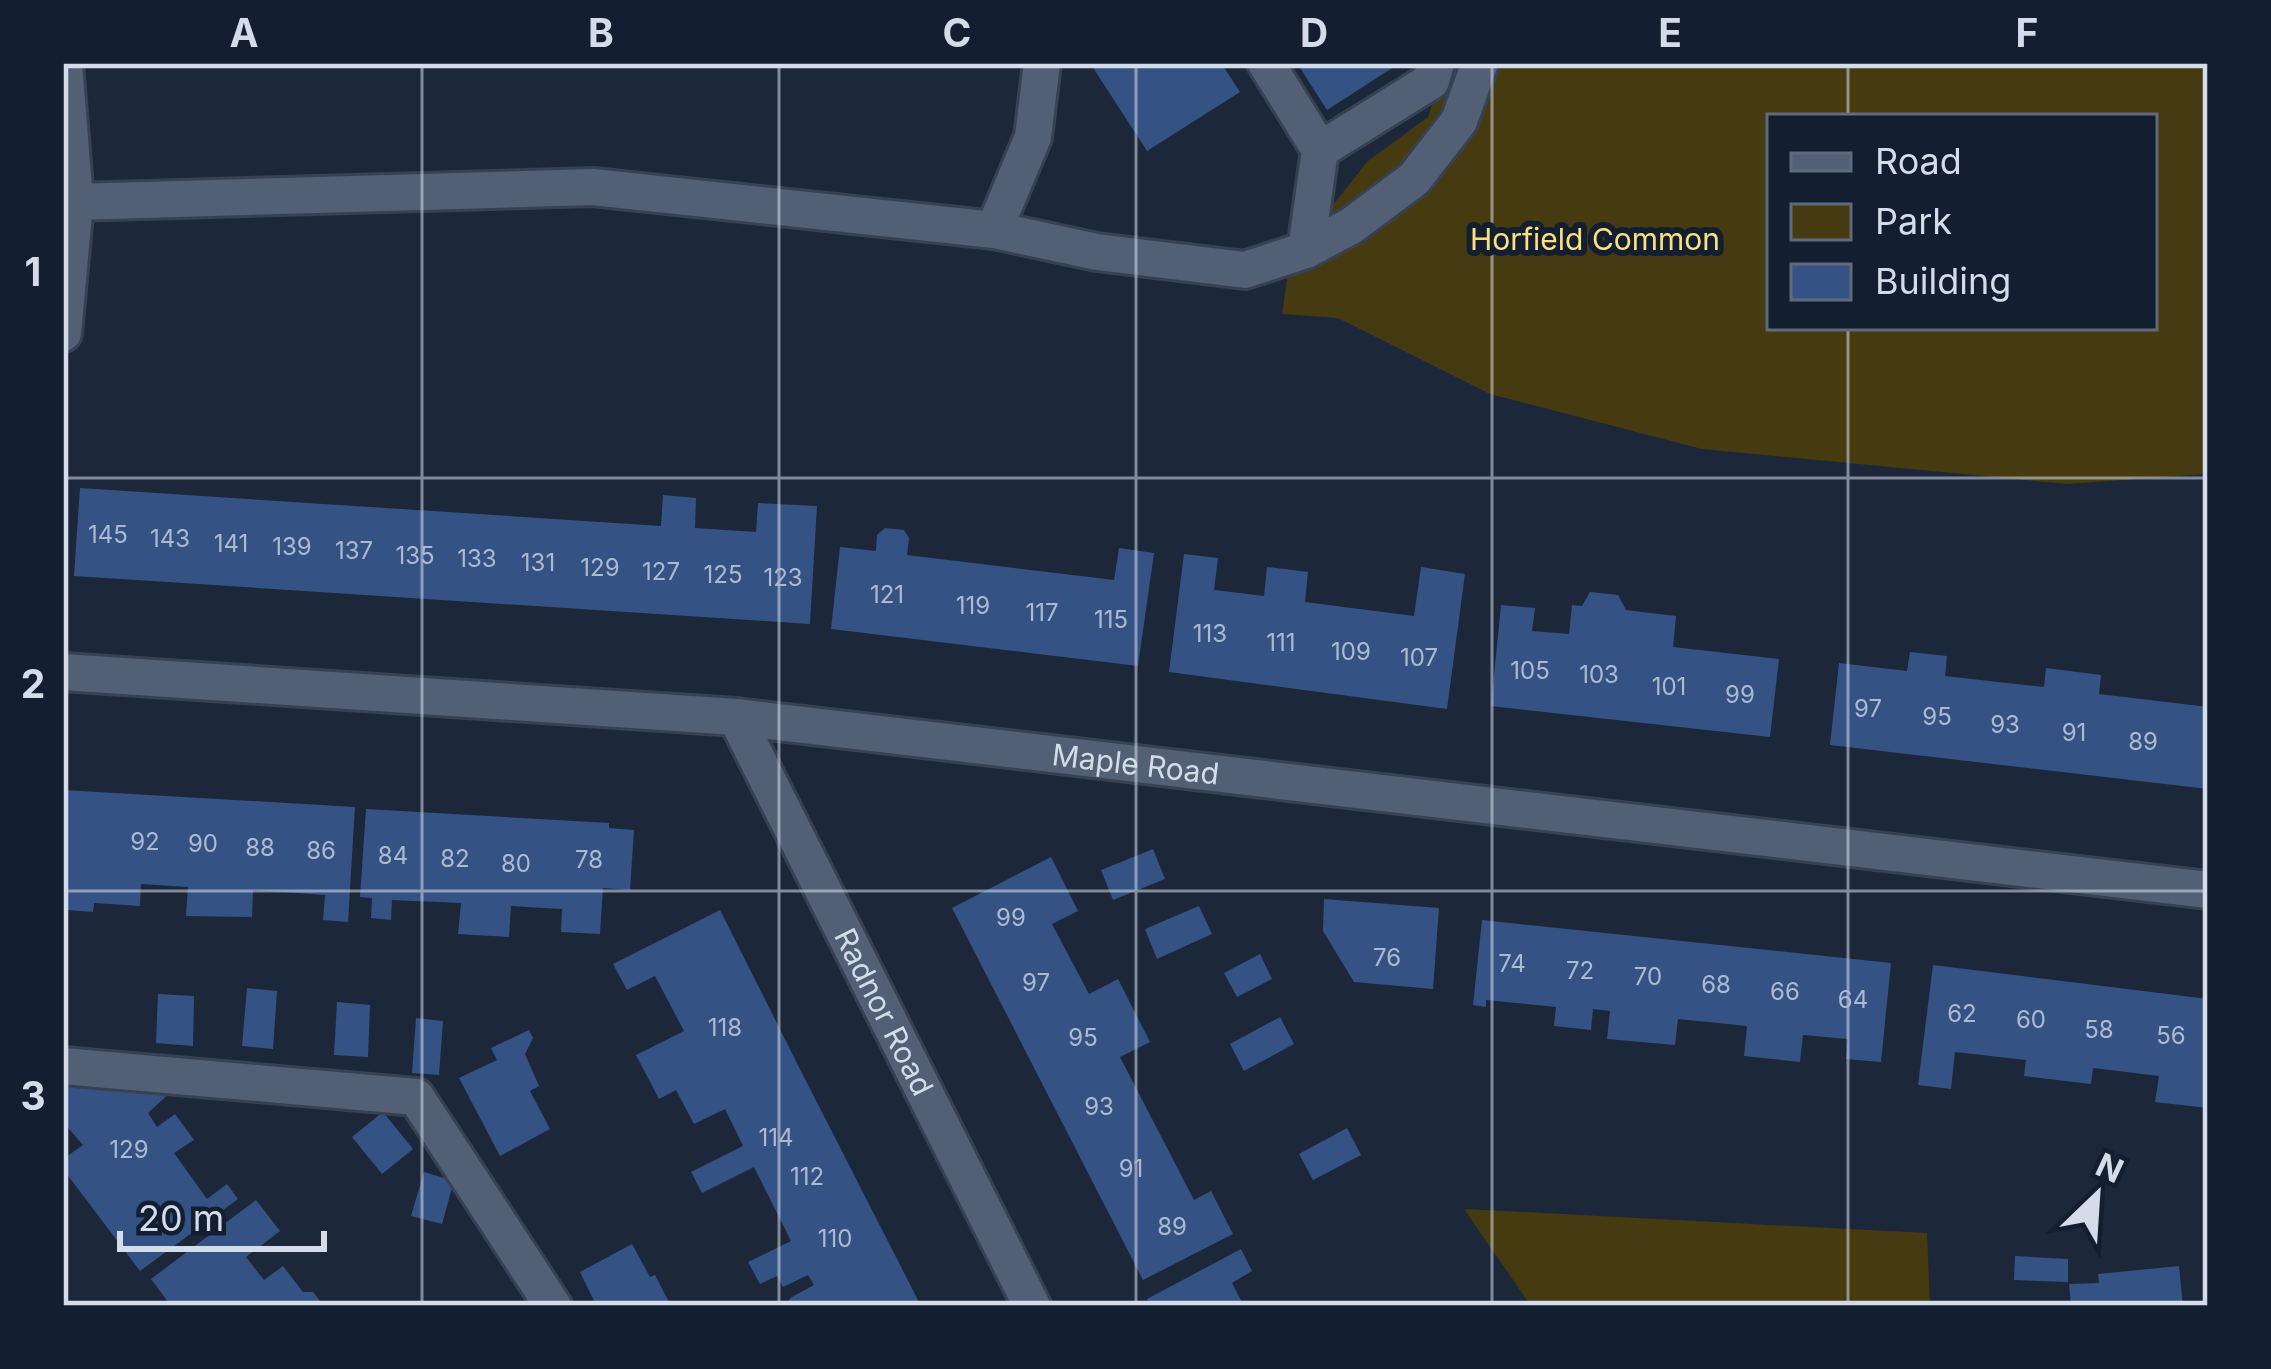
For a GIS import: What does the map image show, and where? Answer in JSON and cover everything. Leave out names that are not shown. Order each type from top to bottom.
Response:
[{"type":"street","points":[[63,333],[75,202],[64,63]]},
{"type":"street","points":[[994,230],[1033,137],[1042,63]]},
{"type":"street","points":[[1266,63],[1320,149],[1306,250]]},
{"type":"street","points":[[1320,149],[1431,81],[1436,63]]},
{"type":"street","points":[[75,202],[593,187],[994,230],[1097,252],[1245,270],[1306,250],[1351,226],[1414,179],[1459,121],[1480,63]]},
{"type":"street","name":"Maple Road","points":[[63,672],[736,717],[2208,890]]},
{"type":"street","name":"Radnor Road","points":[[736,717],[1032,1306]]},
{"type":"street","points":[[63,1066],[416,1097],[553,1306]]},
{"type":"green space","name":"Horfield Common","points":[[1447,63],[2208,63],[2208,474],[2067,484],[1702,449],[1490,394],[1338,318],[1282,314],[1290,259],[1368,161],[1428,117]]},
{"type":"green space","points":[[1464,1209],[1927,1233],[1930,1306],[1531,1306]]},
{"type":"building","points":[[1090,63],[1221,63],[1240,92],[1147,151]]},
{"type":"building","points":[[1297,63],[1400,63],[1327,110]]},
{"type":"building","points":[[80,488],[661,526],[663,495],[696,498],[695,528],[756,532],[758,503],[817,506],[810,624],[74,576]]},
{"type":"building","points":[[885,528],[904,530],[909,538],[907,555],[1114,580],[1119,548],[1154,553],[1138,666],[831,629],[840,547],[876,551],[877,535]]},
{"type":"building","points":[[1184,554],[1218,558],[1214,590],[1264,596],[1267,567],[1308,572],[1305,602],[1414,616],[1421,567],[1465,574],[1447,709],[1169,672]]},
{"type":"building","points":[[1590,592],[1618,595],[1626,610],[1676,616],[1673,647],[1779,659],[1770,737],[1491,706],[1501,605],[1535,608],[1532,631],[1569,634],[1572,605],[1582,606]]},
{"type":"building","points":[[1910,652],[1947,656],[1945,676],[2044,687],[2046,668],[2101,675],[2099,694],[2208,707],[2208,789],[1830,745],[1839,663],[1907,671]]},
{"type":"building","points":[[63,790],[355,807],[348,922],[323,920],[325,895],[253,890],[252,917],[186,916],[188,887],[141,884],[140,906],[94,903],[93,912],[68,910]]},
{"type":"building","points":[[366,809],[609,823],[609,828],[634,830],[630,890],[603,888],[600,934],[561,932],[562,909],[511,906],[509,937],[458,934],[461,903],[392,900],[391,920],[371,918],[372,898],[360,897]]},
{"type":"building","points":[[1153,849],[1165,879],[1113,900],[1101,870]]},
{"type":"building","points":[[1051,857],[1078,911],[1052,924],[1089,994],[1118,979],[1150,1042],[1120,1057],[1194,1200],[1211,1191],[1233,1234],[1143,1280],[952,908]]},
{"type":"building","points":[[1324,899],[1439,908],[1433,989],[1354,982],[1323,931]]},
{"type":"building","points":[[1199,906],[1212,934],[1157,959],[1145,929]]},
{"type":"building","points":[[720,910],[921,1306],[786,1306],[790,1298],[814,1285],[808,1275],[783,1287],[777,1276],[760,1284],[748,1262],[791,1241],[754,1167],[702,1193],[691,1172],[743,1146],[725,1109],[694,1124],[676,1090],[659,1099],[636,1055],[684,1031],[655,976],[627,990],[613,964]]},
{"type":"building","points":[[1482,920],[1891,963],[1881,1062],[1846,1059],[1848,1039],[1803,1035],[1800,1062],[1744,1056],[1747,1026],[1678,1019],[1675,1045],[1607,1039],[1610,1011],[1593,1009],[1591,1030],[1554,1026],[1556,1007],[1486,1000],[1486,1007],[1473,1005]]},
{"type":"building","points":[[1260,954],[1272,979],[1237,997],[1224,973]]},
{"type":"building","points":[[1933,965],[2208,999],[2208,1108],[2155,1102],[2159,1076],[2093,1068],[2091,1084],[2024,1076],[2026,1060],[1955,1052],[1951,1089],[1918,1085]]},
{"type":"building","points":[[247,988],[277,991],[273,1049],[242,1046]]},
{"type":"building","points":[[158,994],[194,996],[193,1046],[156,1043]]},
{"type":"building","points":[[337,1002],[370,1005],[368,1057],[334,1055]]},
{"type":"building","points":[[1280,1017],[1294,1044],[1244,1071],[1230,1044]]},
{"type":"building","points":[[416,1018],[443,1021],[439,1075],[412,1073]]},
{"type":"building","points":[[529,1030],[533,1038],[525,1054],[539,1086],[530,1091],[550,1129],[500,1156],[459,1078],[497,1060],[491,1048]]},
{"type":"building","points":[[63,1080],[173,1090],[148,1113],[157,1127],[175,1114],[194,1140],[174,1153],[207,1199],[227,1184],[238,1199],[140,1271],[63,1169],[63,1159],[83,1145],[63,1122]]},
{"type":"building","points":[[383,1112],[413,1149],[382,1174],[352,1137]]},
{"type":"building","points":[[1347,1128],[1361,1155],[1313,1180],[1299,1154]]},
{"type":"building","points":[[424,1172],[454,1181],[442,1224],[411,1216]]},
{"type":"building","points":[[256,1200],[280,1231],[246,1257],[264,1280],[283,1266],[303,1292],[313,1292],[324,1306],[171,1306],[151,1279]]},
{"type":"building","points":[[632,1244],[671,1306],[596,1305],[580,1272]]},
{"type":"building","points":[[1241,1249],[1252,1271],[1232,1283],[1244,1306],[1150,1306],[1147,1299]]},
{"type":"building","points":[[2015,1256],[2068,1259],[2068,1282],[2014,1280]]},
{"type":"building","points":[[2179,1266],[2183,1306],[2071,1306],[2069,1284],[2099,1283],[2098,1274]]}]
